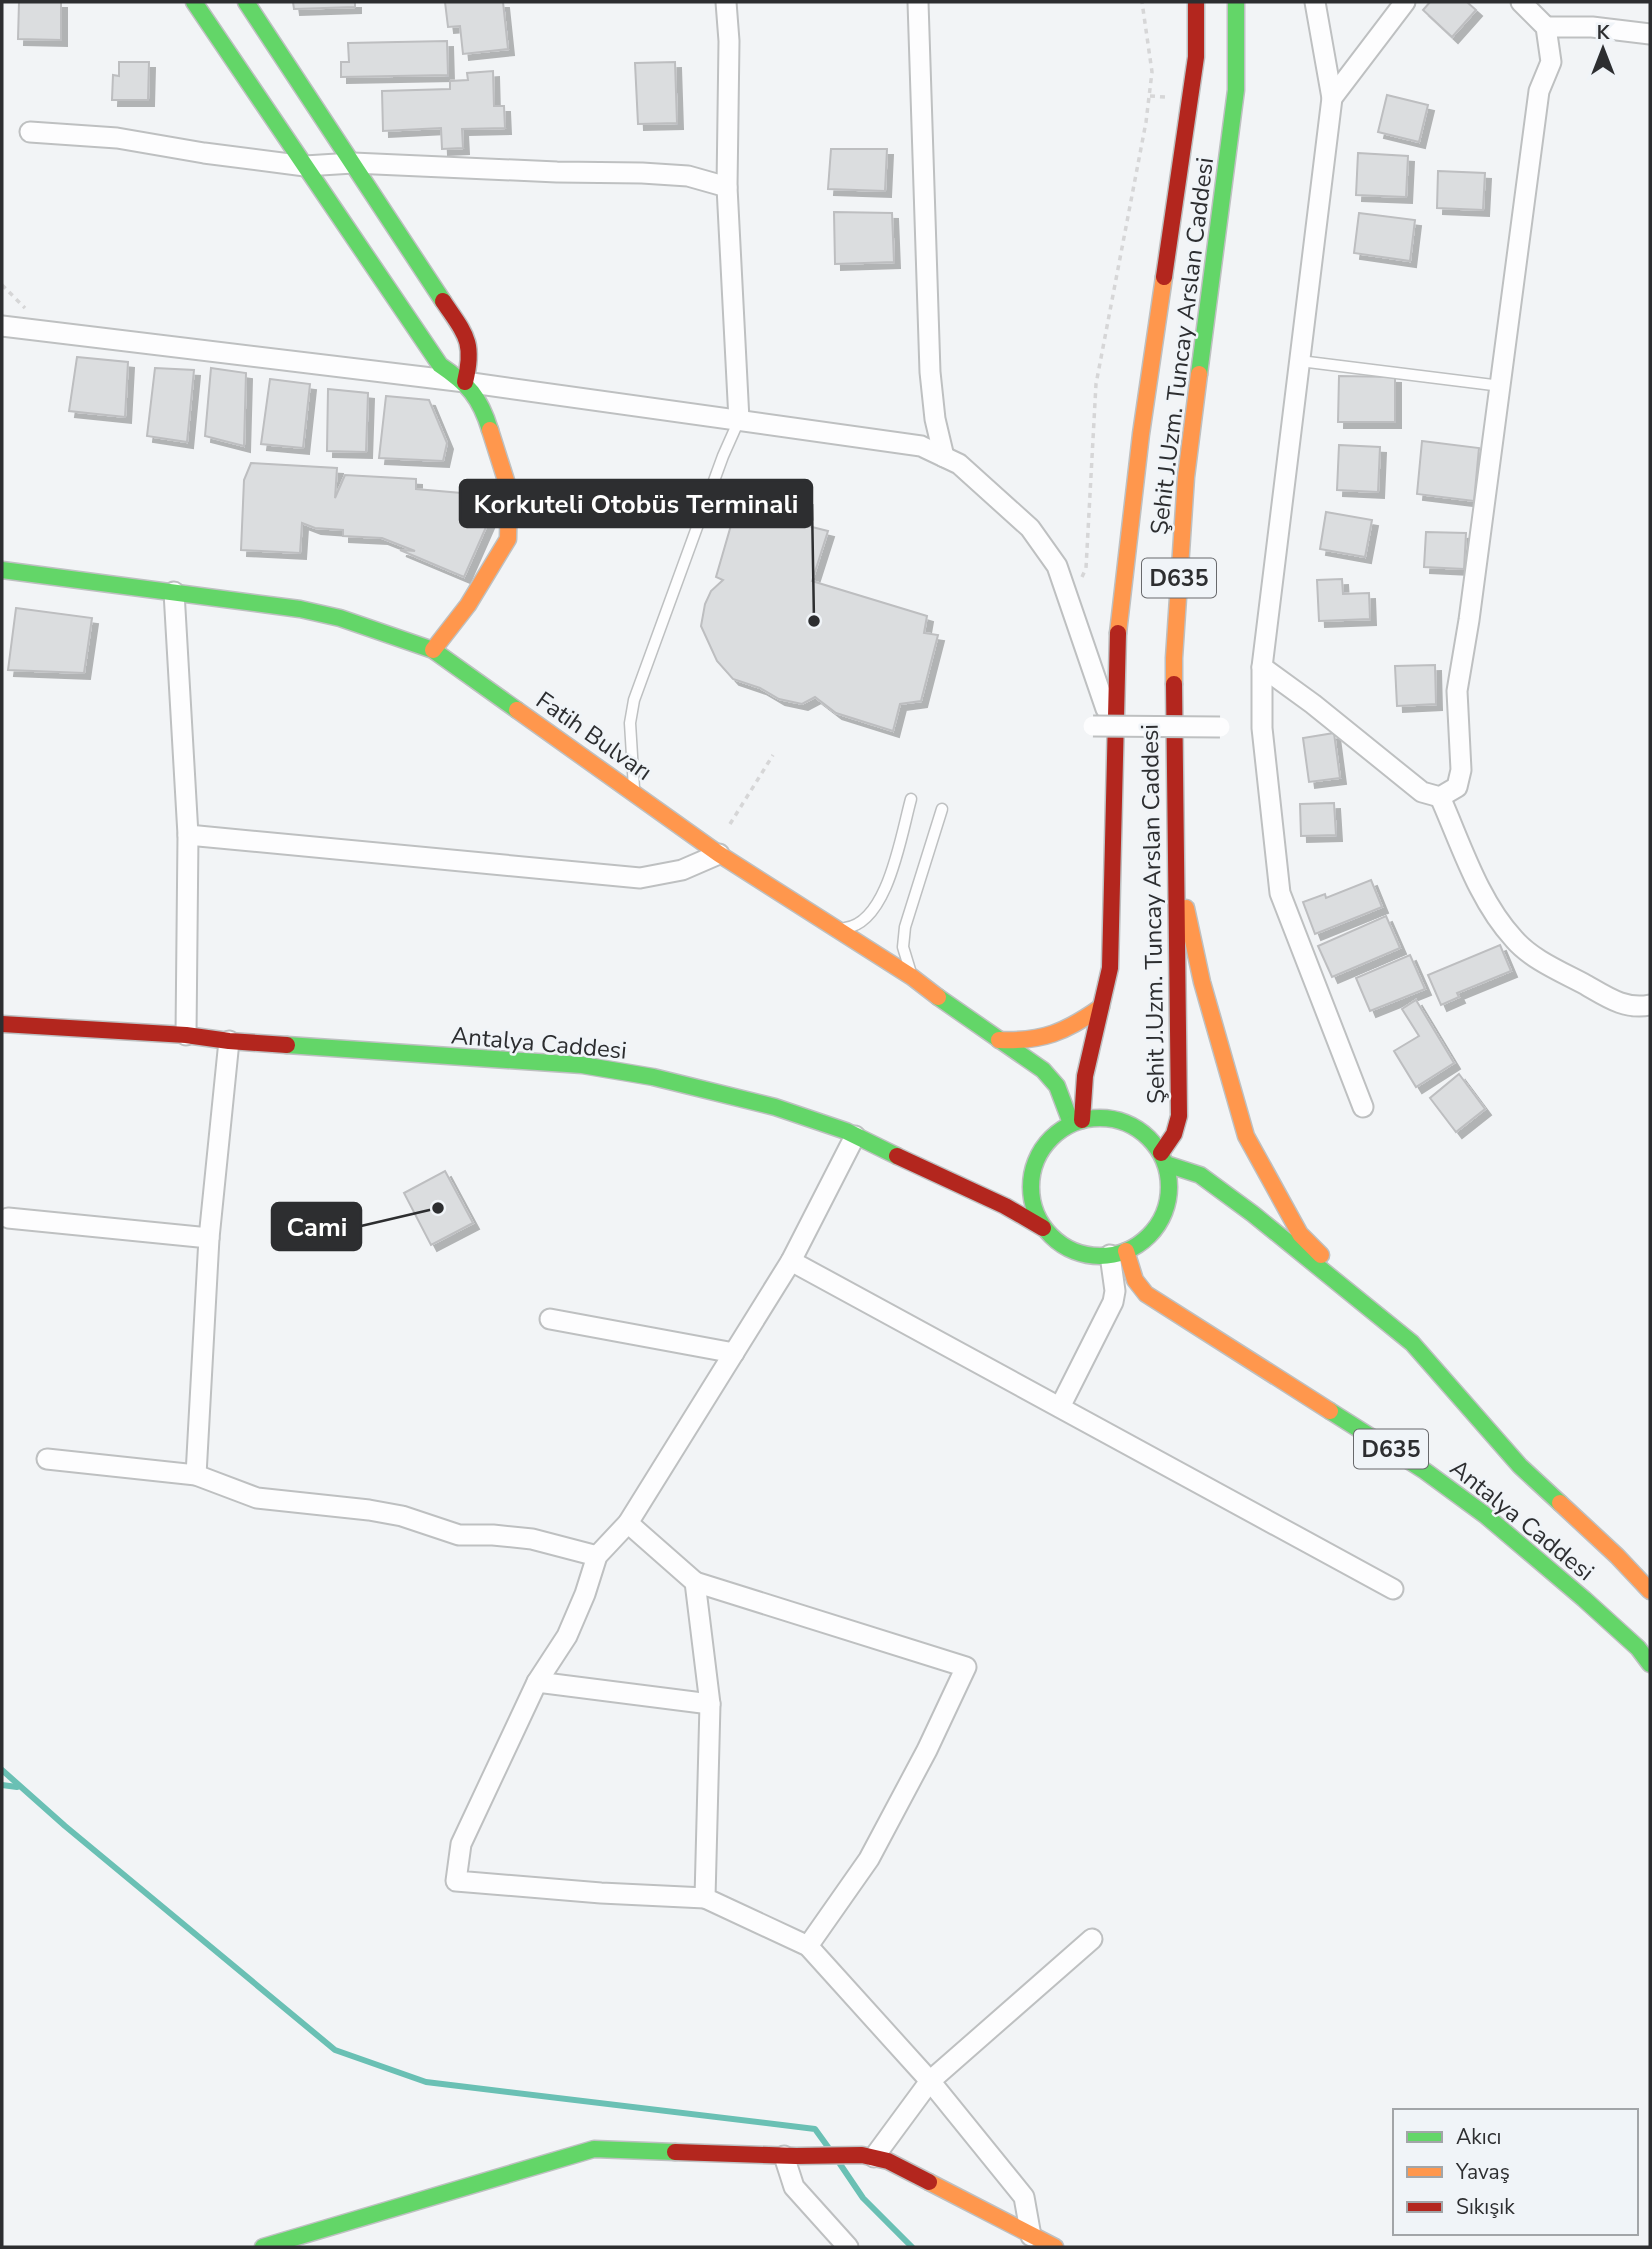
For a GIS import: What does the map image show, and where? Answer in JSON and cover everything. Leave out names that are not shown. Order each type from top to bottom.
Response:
[{"type":"main road","points":[[194,2],[440,365],[465,382],[485,414],[509,490],[508,539],[468,605],[433,650]]},
{"type":"main road","points":[[246,2],[464,334],[471,357],[465,382]]},
{"type":"main road","name":"Şehit J.Uzm. Tuncay Arslan Caddesi","points":[[1077,1121],[1110,968],[1116,648],[1141,434],[1192,99],[1196,57],[1196,2]]},
{"type":"main road","name":"Şehit J.Uzm. Tuncay Arslan Caddesi","points":[[1163,1159],[1179,1116],[1174,658],[1186,477],[1236,90],[1236,2]]},
{"type":"main road","name":"Fatih Bulvarı","points":[[2,570],[300,608],[340,618],[433,650],[719,854],[912,977],[1043,1070],[1057,1086],[1077,1121]]},
{"type":"main road","points":[[1176,858],[1202,982],[1247,1136],[1300,1234],[1409,1341]]},
{"type":"main road","points":[[999,1040],[1025,1041],[1054,1036],[1080,1023],[1101,1007]]},
{"type":"main road","name":"Antalya Caddesi","points":[[2,1024],[582,1065],[653,1077],[775,1107],[855,1136],[1005,1206],[1043,1228]]},
{"type":"main road","points":[[1105,1118],[1127,1123],[1147,1135],[1163,1159],[1170,1187],[1166,1210],[1161,1221],[1146,1239],[1118,1253],[1091,1256],[1060,1244],[1043,1228],[1031,1197],[1031,1175],[1038,1153],[1045,1144],[1052,1136],[1077,1121],[1105,1118]]},
{"type":"main road","name":"Antalya Caddesi","points":[[1163,1159],[1200,1175],[1253,1214],[1409,1341],[1520,1466],[1617,1556],[1650,1591]]},
{"type":"main road","name":"Antalya Caddesi","points":[[1118,1253],[1146,1294],[1425,1471],[1475,1507],[1584,1599],[1638,1648],[1650,1664]]},
{"type":"main road","points":[[263,2247],[594,2149],[868,2156],[888,2161],[1055,2247]]},
{"type":"street","points":[[726,2],[729,41],[727,187],[739,421]]},
{"type":"street","points":[[918,2],[930,372],[935,419],[944,457]]},
{"type":"street","points":[[1315,2],[1332,98],[1262,667],[1262,728],[1280,893],[1363,1107]]},
{"type":"street","points":[[1332,98],[1405,2]]},
{"type":"street","points":[[1262,667],[1313,704],[1422,792],[1440,797],[1457,787],[1461,769],[1457,691],[1469,621],[1539,91],[1550,62],[1546,27],[1521,2]]},
{"type":"street","points":[[1546,27],[1592,27],[1650,34]]},
{"type":"street","points":[[30,132],[117,138],[305,166],[353,163],[654,174],[688,176],[727,187]]},
{"type":"street","points":[[2,326],[465,382],[921,446],[960,464],[1030,528],[1057,566],[1115,739]]},
{"type":"street","points":[[174,592],[188,835],[186,1035]]},
{"type":"street","points":[[1093,726],[1220,727]]},
{"type":"street","points":[[1440,797],[1485,897],[1514,940],[1546,963],[1617,1003],[1639,1007],[1650,1005]]},
{"type":"street","points":[[188,835],[639,878],[682,870],[719,854]]},
{"type":"street","points":[[196,1475],[209,1238],[229,1041]]},
{"type":"street","points":[[855,1136],[791,1261],[628,1523],[597,1556],[585,1594],[567,1636],[537,1682],[461,1844],[456,1881],[705,1898],[808,1946],[930,2081],[1024,2197],[1031,2236]]},
{"type":"street","points":[[8,1217],[209,1238]]},
{"type":"street","points":[[1060,1407],[1112,1302],[1118,1253]]},
{"type":"street","points":[[791,1261],[1393,1589]]},
{"type":"street","points":[[550,1319],[734,1353]]},
{"type":"street","points":[[47,1459],[196,1475],[257,1498],[369,1510],[402,1516],[459,1535],[533,1539],[597,1556]]},
{"type":"street","points":[[628,1523],[695,1582],[966,1667],[927,1750],[869,1859],[808,1946]]},
{"type":"street","points":[[695,1582],[710,1704],[705,1898]]},
{"type":"street","points":[[537,1682],[710,1704]]},
{"type":"street","points":[[868,2156],[930,2081],[1092,1940]]},
{"type":"street","points":[[790,2156],[794,2187],[848,2247]]},
{"type":"lane","points":[[1300,361],[1501,386]]},
{"type":"lane","points":[[634,792],[630,723],[634,700],[723,456],[739,421]]},
{"type":"lane","points":[[835,929],[855,927],[870,916],[881,901],[911,799]]},
{"type":"lane","points":[[912,977],[903,947],[905,927],[942,809]]},
{"type":"path","points":[[1069,599],[1086,568],[1096,384],[1146,122],[1152,72],[1142,2]]},
{"type":"path","points":[[730,824],[773,755]]},
{"type":"building","points":[[19,2],[61,2],[61,40],[18,39]]},
{"type":"building","points":[[293,2],[355,2],[355,7],[294,9]]},
{"type":"building","points":[[445,2],[503,2],[508,49],[463,54],[460,26],[448,27]]},
{"type":"building","points":[[1430,2],[1467,2],[1476,10],[1452,37],[1423,10]]},
{"type":"building","points":[[447,41],[448,75],[341,77],[341,62],[349,62],[348,43]]},
{"type":"building","points":[[119,62],[149,62],[148,100],[112,100],[113,75],[119,76]]},
{"type":"building","points":[[675,62],[677,123],[638,124],[635,63]]},
{"type":"building","points":[[493,71],[494,106],[504,106],[505,128],[462,129],[463,148],[442,149],[441,128],[383,131],[382,91],[450,89],[450,81],[468,80],[467,73]]},
{"type":"building","points":[[1387,95],[1428,105],[1419,142],[1378,132]]},
{"type":"building","points":[[831,149],[887,149],[885,191],[828,189]]},
{"type":"building","points":[[1358,153],[1408,156],[1406,197],[1356,195]]},
{"type":"building","points":[[1438,171],[1485,173],[1483,210],[1437,208]]},
{"type":"building","points":[[834,212],[892,213],[894,262],[835,264]]},
{"type":"building","points":[[1359,213],[1415,220],[1410,261],[1354,253]]},
{"type":"building","points":[[77,357],[128,362],[125,417],[69,411]]},
{"type":"building","points":[[155,368],[194,370],[187,442],[147,436]]},
{"type":"building","points":[[211,368],[246,373],[244,446],[205,436]]},
{"type":"building","points":[[1339,376],[1395,377],[1395,422],[1338,422]]},
{"type":"building","points":[[270,379],[310,384],[303,448],[261,444]]},
{"type":"building","points":[[328,389],[368,393],[366,452],[327,451]]},
{"type":"building","points":[[386,396],[429,400],[447,443],[443,461],[379,458]]},
{"type":"building","points":[[1422,441],[1479,448],[1474,501],[1417,494]]},
{"type":"building","points":[[1339,445],[1380,447],[1378,492],[1337,490]]},
{"type":"building","points":[[251,463],[337,468],[335,498],[345,475],[416,479],[416,489],[485,495],[491,498],[490,518],[464,577],[400,550],[415,551],[382,538],[343,536],[343,530],[315,528],[302,523],[300,553],[241,550],[244,480]]},
{"type":"building","points":[[736,508],[828,531],[812,581],[927,616],[924,633],[938,635],[921,701],[900,704],[893,731],[836,713],[815,697],[802,704],[779,699],[760,688],[733,679],[717,661],[701,626],[705,604],[711,591],[723,580],[716,577]]},
{"type":"building","points":[[1326,512],[1372,520],[1365,557],[1320,549]]},
{"type":"building","points":[[1426,532],[1466,533],[1464,569],[1424,567]]},
{"type":"building","points":[[1342,579],[1343,594],[1369,593],[1370,619],[1319,621],[1317,580]]},
{"type":"building","points":[[16,608],[92,618],[84,673],[8,670]]},
{"type":"building","points":[[1435,665],[1436,704],[1397,706],[1395,666]]},
{"type":"building","points":[[1334,733],[1340,778],[1309,782],[1303,738]]},
{"type":"building","points":[[1334,803],[1336,835],[1301,836],[1300,804]]},
{"type":"building","points":[[1371,880],[1382,907],[1315,934],[1303,902],[1325,894],[1326,898]]},
{"type":"building","points":[[1386,916],[1400,948],[1332,977],[1318,946]]},
{"type":"building","points":[[1500,945],[1511,971],[1457,993],[1459,997],[1441,1005],[1428,975]]},
{"type":"building","points":[[1410,955],[1425,989],[1370,1011],[1356,978]]},
{"type":"building","points":[[1416,1000],[1454,1063],[1416,1087],[1394,1051],[1419,1036],[1402,1009]]},
{"type":"building","points":[[1459,1074],[1485,1109],[1456,1132],[1430,1098]]},
{"type":"building","points":[[445,1171],[473,1223],[431,1245],[404,1193]]},
{"type":"waterway","points":[[2,1770],[65,1826],[335,2050],[426,2082],[815,2129],[828,2147]]},
{"type":"waterway","points":[[2,1785],[17,1787]]},
{"type":"waterway","points":[[840,2164],[863,2198],[912,2247]]},
{"type":"traffic: fast","points":[[194,2],[440,365],[472,392],[490,430]]},
{"type":"traffic: fast","points":[[246,2],[443,301]]},
{"type":"traffic: fast","points":[[1199,374],[1236,90],[1236,2]]},
{"type":"traffic: fast","points":[[2,570],[300,609],[340,618],[433,650],[517,710]]},
{"type":"traffic: fast","points":[[938,997],[1043,1070],[1057,1086],[1071,1123]]},
{"type":"traffic: fast","points":[[287,1045],[582,1065],[653,1077],[775,1107],[846,1131],[897,1156]]},
{"type":"traffic: fast","points":[[1100,1118],[1127,1123],[1149,1138],[1164,1160],[1169,1187],[1164,1214],[1149,1236],[1127,1251],[1100,1256],[1073,1251],[1051,1236],[1036,1214],[1031,1187],[1036,1160],[1051,1138],[1073,1123],[1100,1118]]},
{"type":"traffic: fast","points":[[1166,1164],[1200,1175],[1253,1214],[1412,1343],[1520,1466],[1560,1503]]},
{"type":"traffic: fast","points":[[1330,1411],[1425,1471],[1485,1515],[1584,1599],[1638,1648],[1650,1664]]},
{"type":"traffic: fast","points":[[263,2247],[594,2149],[675,2152]]},
{"type":"traffic: slow","points":[[1118,633],[1141,434],[1164,277]]},
{"type":"traffic: slow","points":[[1174,684],[1186,477],[1199,374]]},
{"type":"traffic: slow","points":[[433,650],[468,605],[508,539],[509,490],[490,430]]},
{"type":"traffic: slow","points":[[517,710],[719,854],[912,977],[938,997]]},
{"type":"traffic: slow","points":[[1186,908],[1202,982],[1246,1136],[1300,1234],[1321,1255]]},
{"type":"traffic: slow","points":[[999,1040],[1028,1039],[1053,1034],[1101,1007]]},
{"type":"traffic: slow","points":[[1126,1251],[1135,1280],[1146,1294],[1330,1411]]},
{"type":"traffic: slow","points":[[1560,1503],[1650,1591]]},
{"type":"traffic: slow","points":[[929,2182],[1055,2247]]},
{"type":"traffic: jam","points":[[1164,277],[1196,57],[1196,2]]},
{"type":"traffic: jam","points":[[443,301],[466,338],[469,357],[465,382]]},
{"type":"traffic: jam","points":[[1082,1120],[1085,1076],[1110,968],[1118,633]]},
{"type":"traffic: jam","points":[[1161,1153],[1174,1134],[1179,1116],[1174,684]]},
{"type":"traffic: jam","points":[[2,1024],[186,1035],[287,1045]]},
{"type":"traffic: jam","points":[[897,1156],[1005,1206],[1043,1228]]},
{"type":"traffic: jam","points":[[675,2152],[862,2155],[888,2161],[929,2182]]},
{"type":"place","name":"Korkuteli Otobüs Terminali","points":[[814,621]]},
{"type":"place","name":"Cami","points":[[438,1208]]}]
